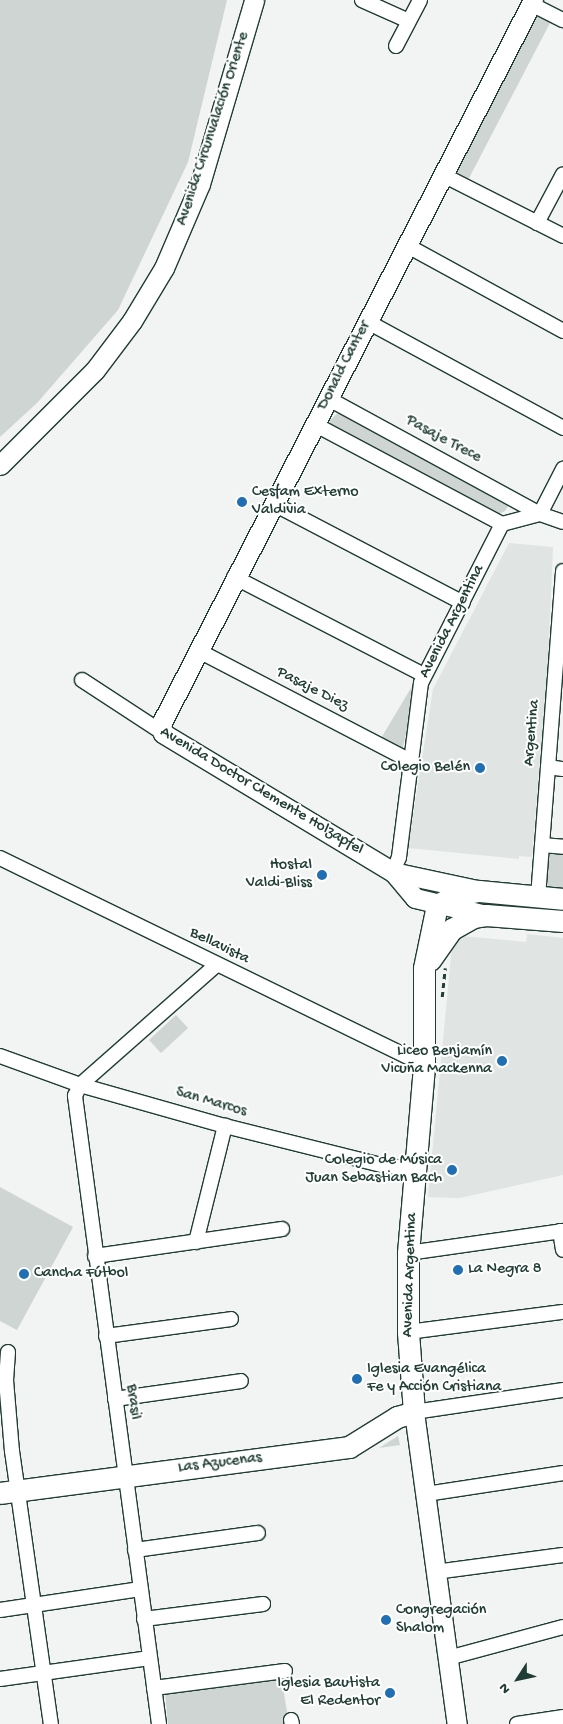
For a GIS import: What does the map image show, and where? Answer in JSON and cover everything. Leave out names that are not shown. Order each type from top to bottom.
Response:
[{"type":"main road","points":[[424,968],[437,905],[456,895],[480,891],[563,899]]},
{"type":"main road","points":[[424,968],[452,929],[474,917],[486,915]]},
{"type":"main road","name":"Avenida Doctor Clemente Holzapfel","points":[[486,915],[563,921]]},
{"type":"main road","name":"Avenida Argentina","points":[[414,1412],[408,1332],[408,1253],[424,1065],[424,968]]},
{"type":"main road","name":"Las Azucenas","points":[[9,1492],[349,1447],[397,1417],[414,1412]]},
{"type":"street","name":"Avenida Circunvalación Oriente","points":[[0,465],[95,370],[132,321],[164,268],[200,184],[254,0]]},
{"type":"street","points":[[362,0],[409,21]]},
{"type":"street","points":[[396,46],[420,0]]},
{"type":"street","points":[[532,2],[563,20]]},
{"type":"street","name":"Donald Canter","points":[[163,733],[161,724],[197,650],[329,399],[406,245],[532,2]]},
{"type":"street","points":[[537,223],[563,174]]},
{"type":"street","points":[[443,175],[563,236]]},
{"type":"street","points":[[406,245],[563,331]]},
{"type":"street","points":[[368,322],[563,428]]},
{"type":"street","name":"Pasaje Trece","points":[[329,399],[540,514],[563,522]]},
{"type":"street","points":[[316,424],[502,524],[540,514],[563,469]]},
{"type":"street","points":[[274,504],[463,603]]},
{"type":"street","name":"Avenida Argentina","points":[[393,872],[399,857],[410,761],[424,675],[463,603],[502,524]]},
{"type":"street","name":"Argentina","points":[[538,896],[548,767],[559,690],[563,571]]},
{"type":"street","points":[[234,577],[424,675]]},
{"type":"street","name":"Pasaje Diez","points":[[197,650],[410,761]]},
{"type":"street","name":"Avenida Doctor Clemente Holzapfel","points":[[82,680],[163,733],[393,872],[415,898],[437,905],[486,915]]},
{"type":"street","points":[[548,767],[563,769]]},
{"type":"street","points":[[542,845],[563,847]]},
{"type":"street","name":"Bellavista","points":[[0,858],[424,1065]]},
{"type":"street","points":[[393,872],[480,891]]},
{"type":"street","points":[[80,1085],[216,965]]},
{"type":"street","name":"San Marcos","points":[[0,1056],[80,1085],[225,1126],[382,1165],[416,1170]]},
{"type":"street","name":"Brasil","points":[[80,1085],[75,1096],[124,1477],[159,1724]]},
{"type":"street","points":[[196,1242],[225,1126]]},
{"type":"street","points":[[95,1256],[282,1229]]},
{"type":"street","points":[[408,1253],[562,1231],[563,1250]]},
{"type":"street","points":[[408,1332],[563,1312]]},
{"type":"street","points":[[106,1336],[231,1319]]},
{"type":"street","points":[[8,1352],[9,1492],[34,1605],[50,1724]]},
{"type":"street","points":[[114,1399],[241,1381]]},
{"type":"street","points":[[414,1412],[563,1390]]},
{"type":"street","name":"Avenida Argentina","points":[[414,1412],[457,1724]]},
{"type":"street","points":[[426,1494],[563,1473]]},
{"type":"street","points":[[135,1550],[258,1533]]},
{"type":"street","points":[[436,1572],[563,1555]]},
{"type":"street","points":[[0,1610],[140,1589]]},
{"type":"street","points":[[144,1619],[263,1604]]},
{"type":"street","points":[[448,1658],[563,1628]]},
{"type":"street","points":[[0,1679],[150,1658]]},
{"type":"street","points":[[154,1688],[285,1670]]},
{"type":"street","points":[[517,1724],[563,1717]]},
{"type":"shaded area","points":[[0,0],[227,0],[188,162],[118,310],[37,403],[0,437]]},
{"type":"shaded area","points":[[539,15],[551,21],[467,182],[453,170],[533,17]]},
{"type":"shaded area","points":[[338,413],[505,502],[508,506],[505,511],[499,514],[330,427],[330,420]]},
{"type":"shaded area","name":"Colegio Belén","points":[[509,543],[553,547],[548,662],[532,857],[519,856],[519,859],[408,848],[433,689]]},
{"type":"shaded area","points":[[414,683],[417,685],[402,751],[380,740]]},
{"type":"shaded area","points":[[550,851],[563,852],[563,891],[552,890],[546,884]]},
{"type":"shaded area","points":[[485,902],[563,908],[563,913],[488,906]]},
{"type":"shaded area","name":"Liceo Benjamín Vicuña Mackenna","points":[[527,934],[563,938],[563,1175],[460,1198],[428,1197],[452,946],[462,936],[526,942]]},
{"type":"shaded area","points":[[176,1015],[188,1028],[161,1053],[149,1040]]},
{"type":"shaded area","name":"Cancha Fútbol","points":[[0,1187],[73,1227],[17,1330],[0,1321]]},
{"type":"shaded area","points":[[398,1436],[400,1445],[379,1448]]},
{"type":"shaded area","points":[[281,1675],[289,1724],[168,1724],[165,1693]]},
{"type":"place","name":"Cesfam Externo Valdivia","points":[[242,502]]},
{"type":"place","name":"Colegio Belén","points":[[480,768]]},
{"type":"place","name":"Hostal Valdi-Bliss","points":[[322,875]]},
{"type":"place","name":"Liceo Benjamín Vicuña Mackenna","points":[[502,1061]]},
{"type":"place","name":"Colegio de Música Juan Sebastian Bach","points":[[452,1170]]},
{"type":"place","name":"La Negra 8","points":[[458,1270]]},
{"type":"place","name":"Cancha Fútbol","points":[[24,1274]]},
{"type":"place","name":"Iglesia Evangélica Fe y Acción Cristiana","points":[[357,1379]]},
{"type":"place","name":"Congregación Shalom","points":[[386,1620]]},
{"type":"place","name":"Iglesia Bautista El Redentor","points":[[390,1693]]}]
